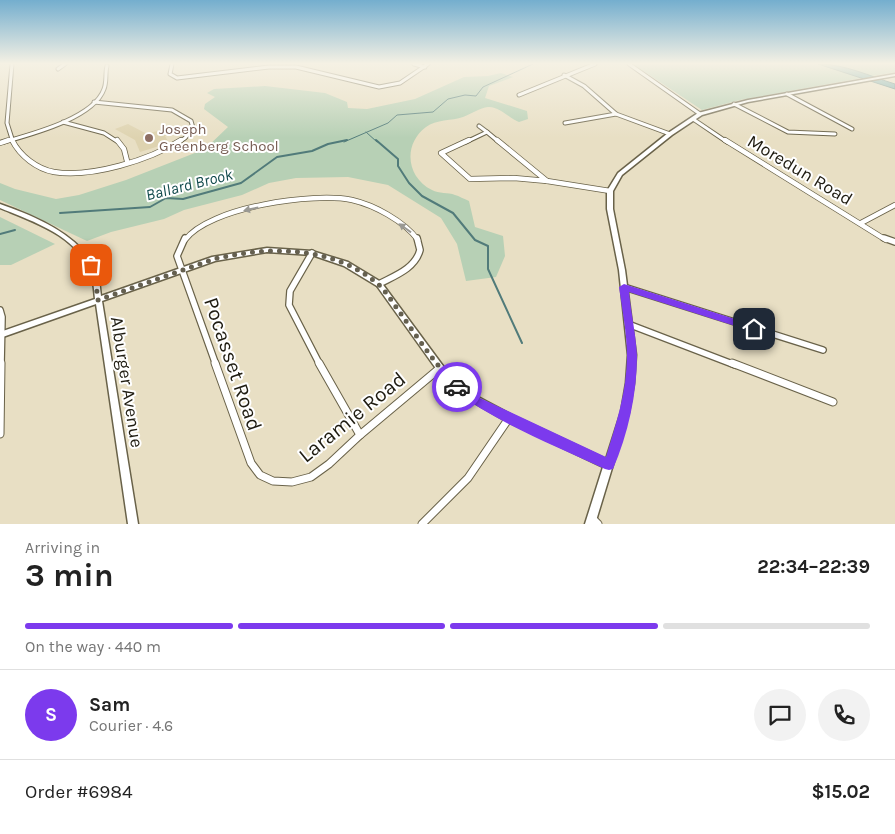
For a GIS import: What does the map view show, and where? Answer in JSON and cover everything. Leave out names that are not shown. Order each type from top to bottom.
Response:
[{"type":"street","points":[[10,88],[8,128],[12,139],[23,155],[33,163],[51,172],[78,173],[165,151],[177,145],[191,133],[193,128],[191,121],[172,110],[94,102]]},
{"type":"street","points":[[0,143],[64,122],[94,102],[104,92],[105,88]]},
{"type":"street","points":[[518,95],[533,88]]},
{"type":"street","points":[[587,88],[616,114],[670,134]]},
{"type":"street","points":[[663,88],[700,114]]},
{"type":"street","points":[[594,522],[625,412],[632,355],[624,287],[610,209],[610,191],[620,174],[670,134],[700,114],[734,104],[818,88]]},
{"type":"street","points":[[787,94],[852,129]]},
{"type":"street","points":[[734,104],[788,132],[835,134]]},
{"type":"street","points":[[565,123],[616,114]]},
{"type":"street","name":"Moredun Road","points":[[693,119],[887,240],[895,242]]},
{"type":"street","points":[[64,122],[116,139],[122,145],[127,161]]},
{"type":"street","points":[[479,126],[547,181]]},
{"type":"street","points":[[487,132],[441,153],[470,179],[514,178],[610,191]]},
{"type":"street","name":"Pocasset Road","points":[[255,469],[251,463],[177,256],[183,240],[196,228],[226,214],[311,197],[352,200],[374,207],[408,229],[416,236],[420,245],[419,255],[402,271],[379,284]]},
{"type":"street","points":[[862,223],[895,205]]},
{"type":"street","name":"Alburger Avenue","points":[[0,206],[67,237],[78,246],[93,270],[133,524]]},
{"type":"street","points":[[1,335],[214,259],[249,252],[285,250],[312,253],[346,264],[379,284],[440,368],[462,392],[509,418],[609,464]]},
{"type":"street","points":[[312,253],[290,291],[289,305],[329,383],[360,435]]},
{"type":"street","points":[[624,287],[823,350]]},
{"type":"street","points":[[0,310],[2,317],[0,434]]},
{"type":"street","points":[[628,324],[833,402]]},
{"type":"street","name":"Laramie Road","points":[[255,469],[260,475],[273,481],[292,482],[311,477],[329,464],[360,435],[440,368]]},
{"type":"street","points":[[422,524],[468,478],[509,418]]},
{"type":"shaded area","name":"Joseph Greenberg School","points":[[128,124],[147,134],[177,125],[180,131],[165,136],[169,143],[140,152],[135,140],[115,129]]},
{"type":"green space","points":[[286,88],[325,93],[347,102],[348,108],[367,109],[415,99],[438,88],[488,88],[485,98],[527,111],[528,119],[519,122],[500,110],[488,107],[463,117],[430,124],[419,134],[411,151],[413,169],[423,184],[435,191],[452,194],[469,201],[475,227],[503,236],[505,256],[496,277],[466,281],[457,244],[441,218],[388,185],[348,177],[296,178],[269,183],[242,195],[184,210],[164,219],[111,232],[87,241],[0,200],[0,183],[15,189],[56,199],[79,195],[126,180],[205,149],[228,127],[204,109],[205,104],[215,97],[207,93],[214,89]]},
{"type":"green space","points":[[670,88],[804,88],[740,100],[702,110]]},
{"type":"green space","points":[[0,217],[55,244],[11,265],[0,265]]},
{"type":"waterway","name":"Ballard Brook","points":[[366,132],[388,123],[397,115],[433,112],[448,99],[465,95],[476,96],[482,88]]},
{"type":"waterway","name":"Ballard Brook","points":[[344,142],[366,132]]},
{"type":"waterway","points":[[366,132],[377,142]]},
{"type":"waterway","name":"Ballard Brook","points":[[60,213],[150,207],[166,198],[183,199],[241,183],[277,157],[312,151],[328,144],[347,140]]},
{"type":"waterway","points":[[376,140],[398,159],[398,166],[409,183],[422,196],[453,213],[475,240],[488,246],[488,269],[522,343]]},
{"type":"waterway","name":"Ballard Brook","points":[[0,234],[15,230]]},
{"type":"way so far","points":[[91,265],[95,276],[98,300],[230,255],[268,250],[291,250],[334,259],[379,284],[440,368],[457,387]]},
{"type":"place","name":"Joseph Greenberg School","points":[[149,138]]},
{"type":"route","points":[[457,387],[476,401],[509,418],[609,464],[625,412],[630,383],[632,355],[624,287],[754,329]]}]
